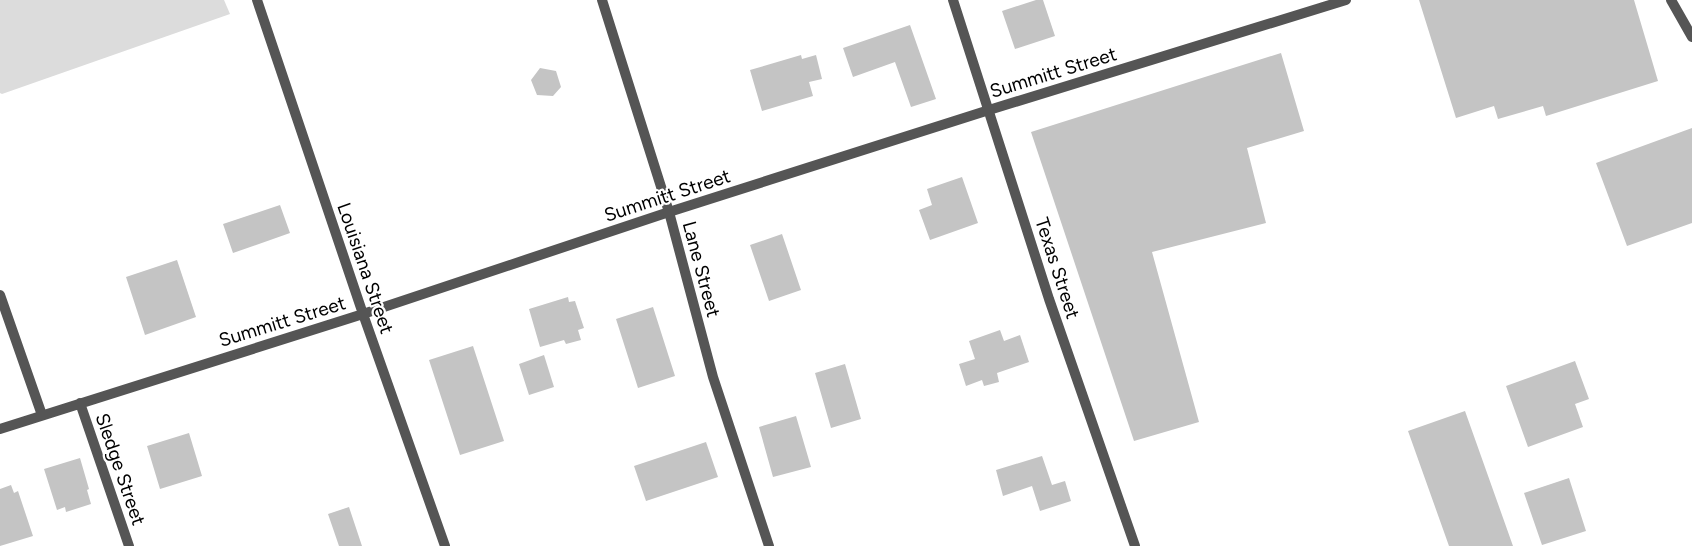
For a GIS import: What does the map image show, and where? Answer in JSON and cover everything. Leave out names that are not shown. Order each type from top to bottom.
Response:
[{"type":"street","name":"Louisiana Street","points":[[257,0],[363,314],[445,546]]},
{"type":"street","name":"Lane Street","points":[[602,0],[669,212],[713,377],[769,546]]},
{"type":"street","name":"Texas Street","points":[[953,0],[1049,298],[1135,546]]},
{"type":"street","name":"Summitt Street","points":[[0,429],[363,314],[669,212],[1316,5],[1346,0]]},
{"type":"street","points":[[1671,0],[1692,37]]},
{"type":"street","points":[[0,295],[42,415]]},
{"type":"street","name":"Sledge Street","points":[[80,403],[130,546]]},
{"type":"shaded area","points":[[0,0],[224,0],[230,14],[2,94],[0,93]]},
{"type":"building","points":[[1036,0],[1043,0],[1055,36],[1015,49],[1002,11]]},
{"type":"building","points":[[1419,0],[1634,0],[1658,81],[1546,116],[1543,106],[1498,119],[1494,106],[1456,118]]},
{"type":"building","points":[[910,25],[936,99],[911,107],[895,62],[853,77],[843,48]]},
{"type":"building","points":[[1281,53],[1304,131],[1247,148],[1266,223],[1152,252],[1199,422],[1134,441],[1031,132]]},
{"type":"building","points":[[801,55],[802,59],[816,55],[822,79],[809,82],[813,96],[762,111],[750,70]]},
{"type":"building","points":[[540,68],[556,71],[561,87],[553,96],[537,95],[531,80]]},
{"type":"building","points":[[1692,128],[1692,223],[1627,246],[1596,163]]},
{"type":"building","points":[[962,177],[978,223],[930,240],[919,210],[932,205],[927,189]]},
{"type":"building","points":[[280,205],[290,233],[233,253],[223,224]]},
{"type":"building","points":[[782,234],[801,290],[769,301],[750,245]]},
{"type":"building","points":[[177,260],[196,317],[145,335],[126,277]]},
{"type":"building","points":[[568,297],[569,302],[575,301],[584,328],[578,330],[581,340],[566,344],[564,340],[540,347],[529,309]]},
{"type":"building","points":[[653,307],[675,376],[638,388],[616,319]]},
{"type":"building","points":[[1000,330],[1004,341],[1020,335],[1029,362],[997,373],[999,382],[984,386],[982,380],[966,386],[959,364],[975,359],[969,341]]},
{"type":"building","points":[[473,346],[504,441],[460,455],[429,360]]},
{"type":"building","points":[[544,355],[554,387],[529,395],[519,364]]},
{"type":"building","points":[[1575,361],[1589,399],[1575,404],[1583,427],[1528,447],[1506,386]]},
{"type":"building","points":[[845,364],[861,419],[831,428],[815,373]]},
{"type":"building","points":[[1465,411],[1513,546],[1449,546],[1408,431]]},
{"type":"building","points":[[796,416],[811,467],[773,477],[759,427]]},
{"type":"building","points":[[189,433],[202,476],[160,489],[147,446]]},
{"type":"building","points":[[706,442],[718,477],[646,501],[634,466]]},
{"type":"building","points":[[1042,456],[1052,485],[1065,481],[1071,501],[1040,511],[1032,486],[1003,496],[996,470]]},
{"type":"building","points":[[80,458],[89,489],[87,490],[91,504],[66,512],[65,507],[57,510],[44,469]]},
{"type":"building","points":[[1569,478],[1586,531],[1542,545],[1524,493]]},
{"type":"building","points":[[11,485],[14,493],[18,491],[33,536],[0,546],[0,489]]},
{"type":"building","points":[[349,507],[362,546],[339,546],[328,514]]}]
